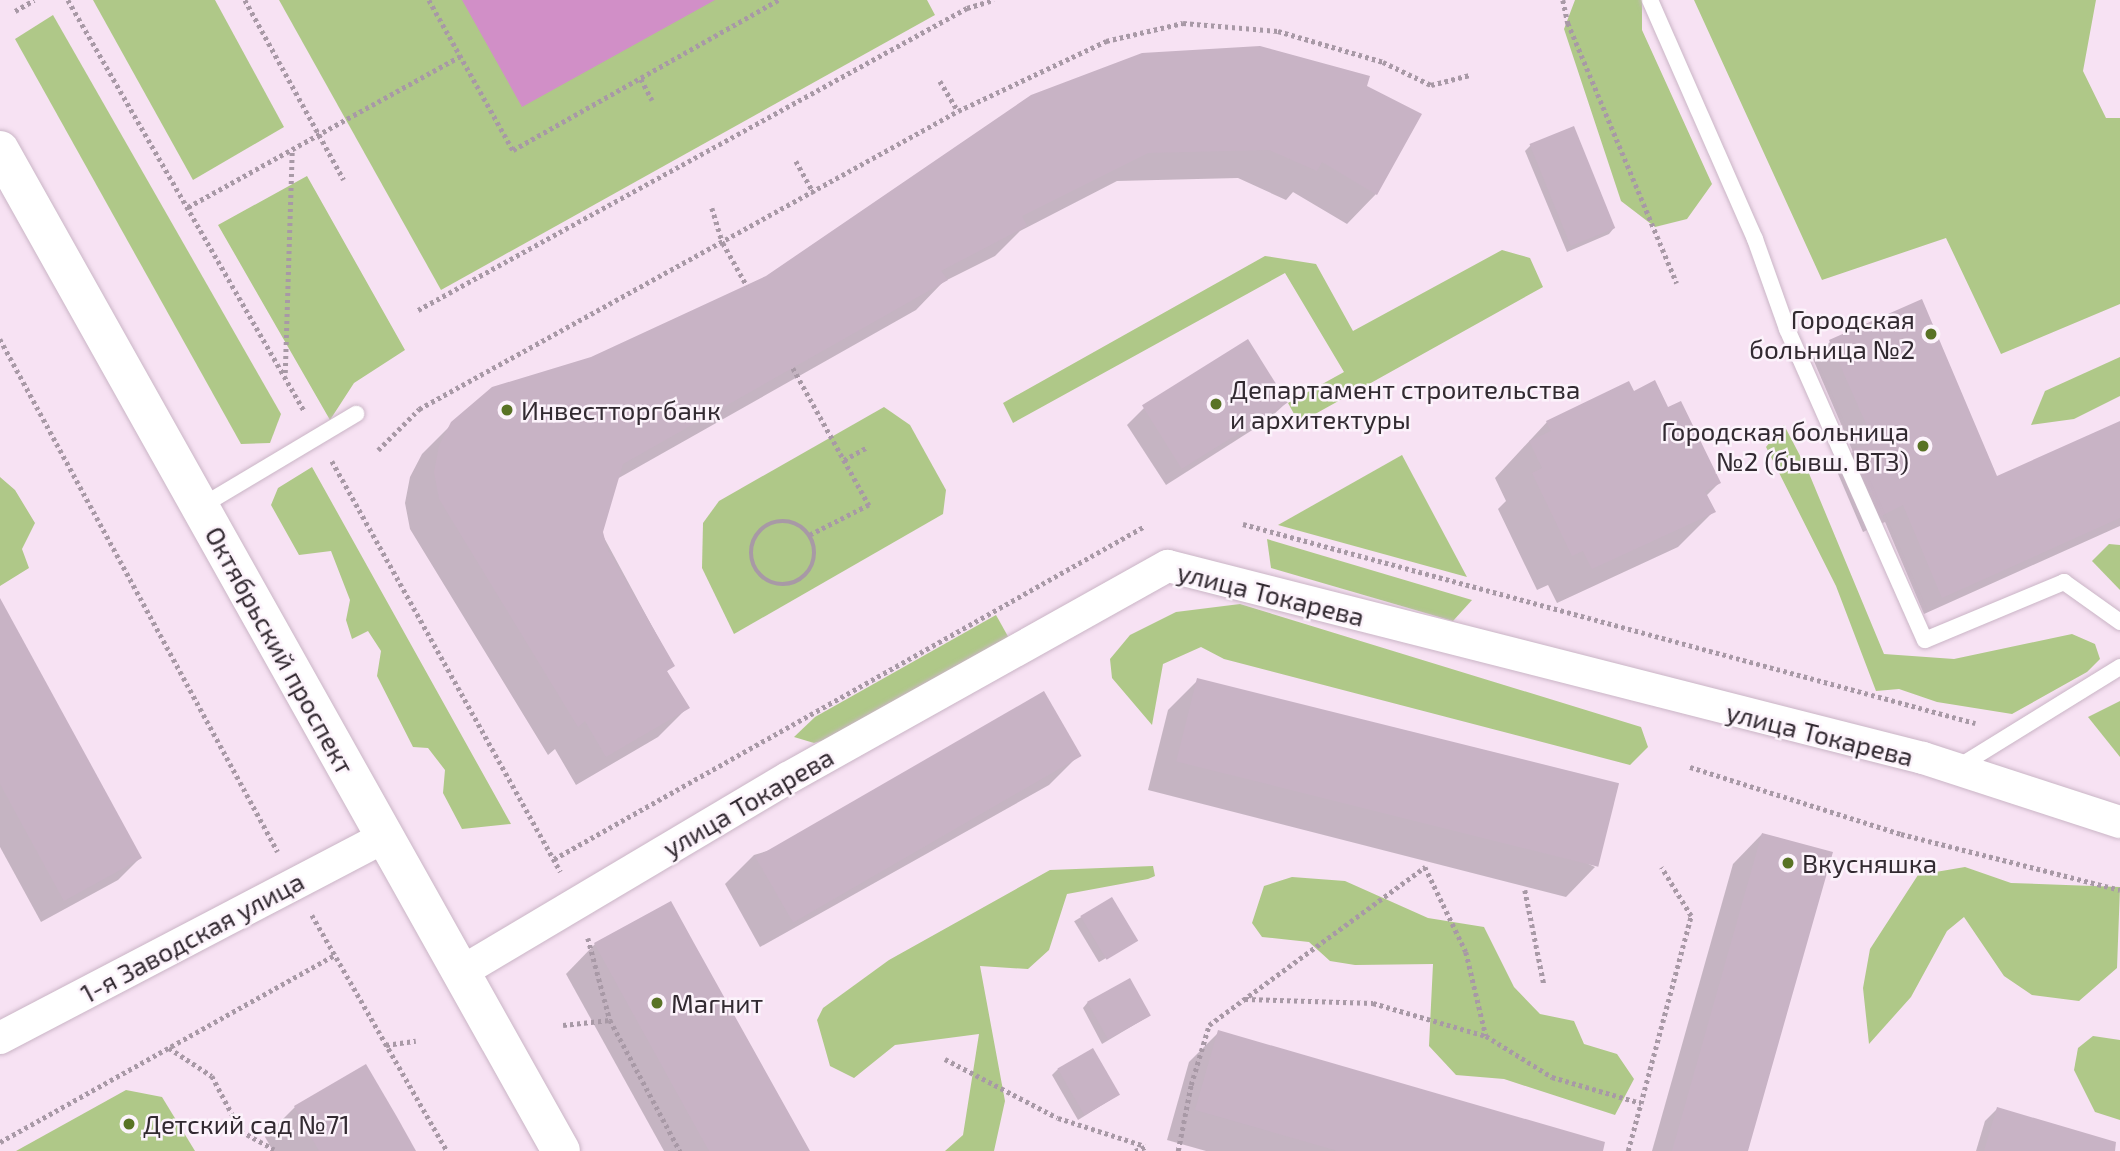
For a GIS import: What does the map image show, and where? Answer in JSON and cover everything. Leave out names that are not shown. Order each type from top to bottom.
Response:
[{"type":"main road","name":"Октябрьский проспект","points":[[0,150],[561,1151]]},
{"type":"street","name":"улица Токарева","points":[[460,972],[788,778],[1168,566],[1955,769],[2120,822]]},
{"type":"street","name":"1-я Заводская улица","points":[[0,1038],[385,837]]},
{"type":"lane","points":[[1650,0],[1755,240],[1787,329],[1925,640],[2064,582],[2120,622]]},
{"type":"lane","points":[[200,507],[356,414]]},
{"type":"lane","points":[[1955,769],[2120,667]]},
{"type":"path","points":[[15,11],[34,0]]},
{"type":"path","points":[[68,0],[285,376],[578,902],[610,1020],[681,1151]]},
{"type":"path","points":[[245,0],[344,180]]},
{"type":"path","points":[[429,0],[513,150],[778,0]]},
{"type":"path","points":[[418,310],[967,8],[994,0]]},
{"type":"path","points":[[1563,0],[1568,23],[1677,283]]},
{"type":"path","points":[[378,450],[419,409],[958,111],[1106,41],[1183,23],[1278,31],[1383,62],[1431,85],[1470,75]]},
{"type":"path","points":[[188,207],[460,56]]},
{"type":"path","points":[[641,79],[652,100]]},
{"type":"path","points":[[940,81],[958,111]]},
{"type":"path","points":[[285,376],[292,150]]},
{"type":"path","points":[[796,161],[814,193]]},
{"type":"path","points":[[712,208],[723,243],[747,286]]},
{"type":"path","points":[[0,339],[278,853]]},
{"type":"path","points":[[793,368],[869,505],[810,535]]},
{"type":"path","points":[[844,460],[867,447]]},
{"type":"path","points":[[792,522],[810,535],[815,559],[802,580],[775,585],[754,568],[753,540],[769,524],[792,522]]},
{"type":"path","points":[[1243,524],[2013,733]]},
{"type":"path","points":[[554,859],[1145,526]]},
{"type":"path","points":[[1690,767],[1901,834],[2120,890]]},
{"type":"path","points":[[1178,1151],[1191,1085],[1209,1025],[1425,867],[1466,952],[1486,1035]]},
{"type":"path","points":[[1628,1151],[1691,916],[1661,867]]},
{"type":"path","points":[[1525,890],[1544,984]]},
{"type":"path","points":[[307,904],[447,1151]]},
{"type":"path","points":[[0,1142],[335,955]]},
{"type":"path","points":[[1245,999],[1373,1003],[1486,1035],[1552,1077],[1641,1102]]},
{"type":"path","points":[[563,1026],[610,1020]]},
{"type":"path","points":[[386,1045],[416,1041]]},
{"type":"path","points":[[169,1048],[212,1076],[241,1130],[274,1149]]},
{"type":"path","points":[[945,1059],[1058,1118],[1145,1146],[1135,1151]]},
{"type":"green space","points":[[93,0],[215,0],[284,127],[193,180]]},
{"type":"green space","points":[[279,0],[927,0],[935,15],[441,290]]},
{"type":"green space","points":[[1575,0],[1642,0],[1642,30],[1712,184],[1687,219],[1655,227],[1621,201],[1564,29]]},
{"type":"green space","points":[[1694,0],[2096,0],[2083,71],[2106,118],[2120,118],[2120,304],[2001,354],[1946,238],[1822,280]]},
{"type":"green space","points":[[53,15],[281,414],[270,443],[241,444],[15,39]]},
{"type":"green space","points":[[307,176],[405,350],[354,383],[330,420],[218,225]]},
{"type":"green space","points":[[1502,250],[1530,258],[1543,287],[1299,423],[1288,403],[1344,372],[1285,273],[1013,423],[1003,403],[1265,256],[1316,264],[1353,331]]},
{"type":"green space","points":[[2120,357],[2120,396],[2074,419],[2031,425],[2045,391]]},
{"type":"green space","points":[[884,407],[910,425],[946,490],[943,514],[734,634],[702,568],[703,523],[719,501]]},
{"type":"green space","points":[[1784,425],[1808,471],[1884,654],[1954,659],[2072,634],[2095,644],[2100,659],[2087,672],[2012,714],[1937,702],[1899,689],[1876,691],[1836,586],[1766,447]]},
{"type":"green space","points":[[1402,455],[1467,577],[1278,525]]},
{"type":"green space","points":[[312,467],[511,824],[462,829],[443,793],[445,770],[428,748],[413,747],[377,676],[381,651],[368,631],[352,639],[346,620],[350,600],[331,551],[299,555],[271,505],[278,488]]},
{"type":"green space","points":[[0,477],[15,490],[35,523],[22,549],[29,568],[0,586]]},
{"type":"green space","points":[[1267,539],[1472,600],[1453,621],[1271,568]]},
{"type":"green space","points":[[2109,544],[2120,545],[2120,590],[2092,561]]},
{"type":"green space","points":[[1240,604],[1641,727],[1648,747],[1630,765],[1224,659],[1201,647],[1163,664],[1152,725],[1112,678],[1110,659],[1130,635],[1176,612]]},
{"type":"green space","points":[[996,615],[1010,640],[848,733],[814,743],[794,737],[815,717]]},
{"type":"green space","points":[[2120,701],[2120,757],[2088,717]]},
{"type":"green space","points":[[1153,866],[1155,876],[1148,879],[1067,894],[1049,950],[1028,969],[980,966],[1005,1101],[994,1151],[945,1151],[963,1135],[979,1034],[895,1045],[854,1078],[830,1066],[817,1020],[823,1008],[889,960],[1050,870]]},
{"type":"green space","points":[[1965,867],[2011,883],[2120,887],[2117,968],[2079,1001],[2032,995],[2004,976],[1964,917],[1947,931],[1911,997],[1869,1044],[1863,988],[1870,949],[1918,875]]},
{"type":"green space","points":[[1292,877],[1345,881],[1428,918],[1484,927],[1514,987],[1540,1014],[1574,1021],[1584,1044],[1617,1054],[1634,1079],[1615,1115],[1504,1079],[1456,1075],[1429,1046],[1433,964],[1355,965],[1330,961],[1309,942],[1262,937],[1252,923],[1264,886]]},
{"type":"green space","points":[[2093,1036],[2120,1040],[2120,1120],[2095,1112],[2074,1070],[2078,1048]]},
{"type":"green space","points":[[126,1090],[162,1097],[195,1151],[16,1151]]},
{"type":"shaded area","points":[[462,0],[715,0],[522,107]]},
{"type":"building","points":[[1260,46],[1370,76],[1367,86],[1422,114],[1377,195],[1322,162],[1317,171],[1269,150],[1148,153],[1022,216],[1027,226],[941,271],[948,280],[623,464],[603,532],[607,548],[675,666],[667,671],[690,708],[606,757],[585,721],[578,727],[439,499],[434,472],[439,446],[451,422],[492,387],[591,357],[766,276],[1031,95],[1142,53]]},
{"type":"building","points":[[1574,126],[1615,228],[1571,246],[1529,144]]},
{"type":"building","name":"Городская больница №2 (бывш. ВТЗ)","points":[[1922,299],[1997,476],[2120,421],[2120,518],[1942,598],[1903,505],[1881,516],[1852,450],[1874,442],[1829,340]]},
{"type":"building","name":"Департамент строительства и архитектуры","points":[[1248,339],[1288,403],[1182,469],[1142,405]]},
{"type":"building","points":[[1655,380],[1668,407],[1681,401],[1721,483],[1705,491],[1716,512],[1592,569],[1583,551],[1572,556],[1532,473],[1542,468],[1529,441],[1551,431],[1546,421],[1629,381],[1634,391]]},
{"type":"building","points":[[0,598],[142,858],[64,901],[0,784]]},
{"type":"building","points":[[1197,678],[1619,783],[1598,867],[1176,761]]},
{"type":"building","points":[[1044,691],[1082,756],[793,922],[756,858]]},
{"type":"building","points":[[1762,833],[1833,852],[1748,1151],[1672,1151]]},
{"type":"building","points":[[1112,897],[1138,941],[1107,960],[1080,916]]},
{"type":"building","points":[[671,901],[810,1151],[709,1151],[594,943]]},
{"type":"building","points":[[1130,978],[1151,1016],[1108,1039],[1087,1002]]},
{"type":"building","points":[[1218,1030],[1605,1142],[1603,1151],[1338,1151],[1195,1110]]},
{"type":"building","points":[[1093,1048],[1120,1095],[1084,1115],[1057,1068]]},
{"type":"building","points":[[366,1064],[416,1151],[319,1151],[294,1106]]},
{"type":"building","points":[[1997,1107],[2116,1142],[2115,1151],[1984,1151]]},
{"type":"place","name":"Городская больница №2","points":[[1931,334]]},
{"type":"place","name":"Департамент строительства и архитектуры","points":[[1216,404]]},
{"type":"place","name":"Инвестторгбанк","points":[[507,410]]},
{"type":"place","name":"Городская больница №2 (бывш. ВТЗ)","points":[[1923,446]]},
{"type":"place","name":"Вкусняшка","points":[[1788,863]]},
{"type":"place","name":"Магнит","points":[[657,1003]]},
{"type":"place","name":"Детский сад №71","points":[[129,1124]]}]
